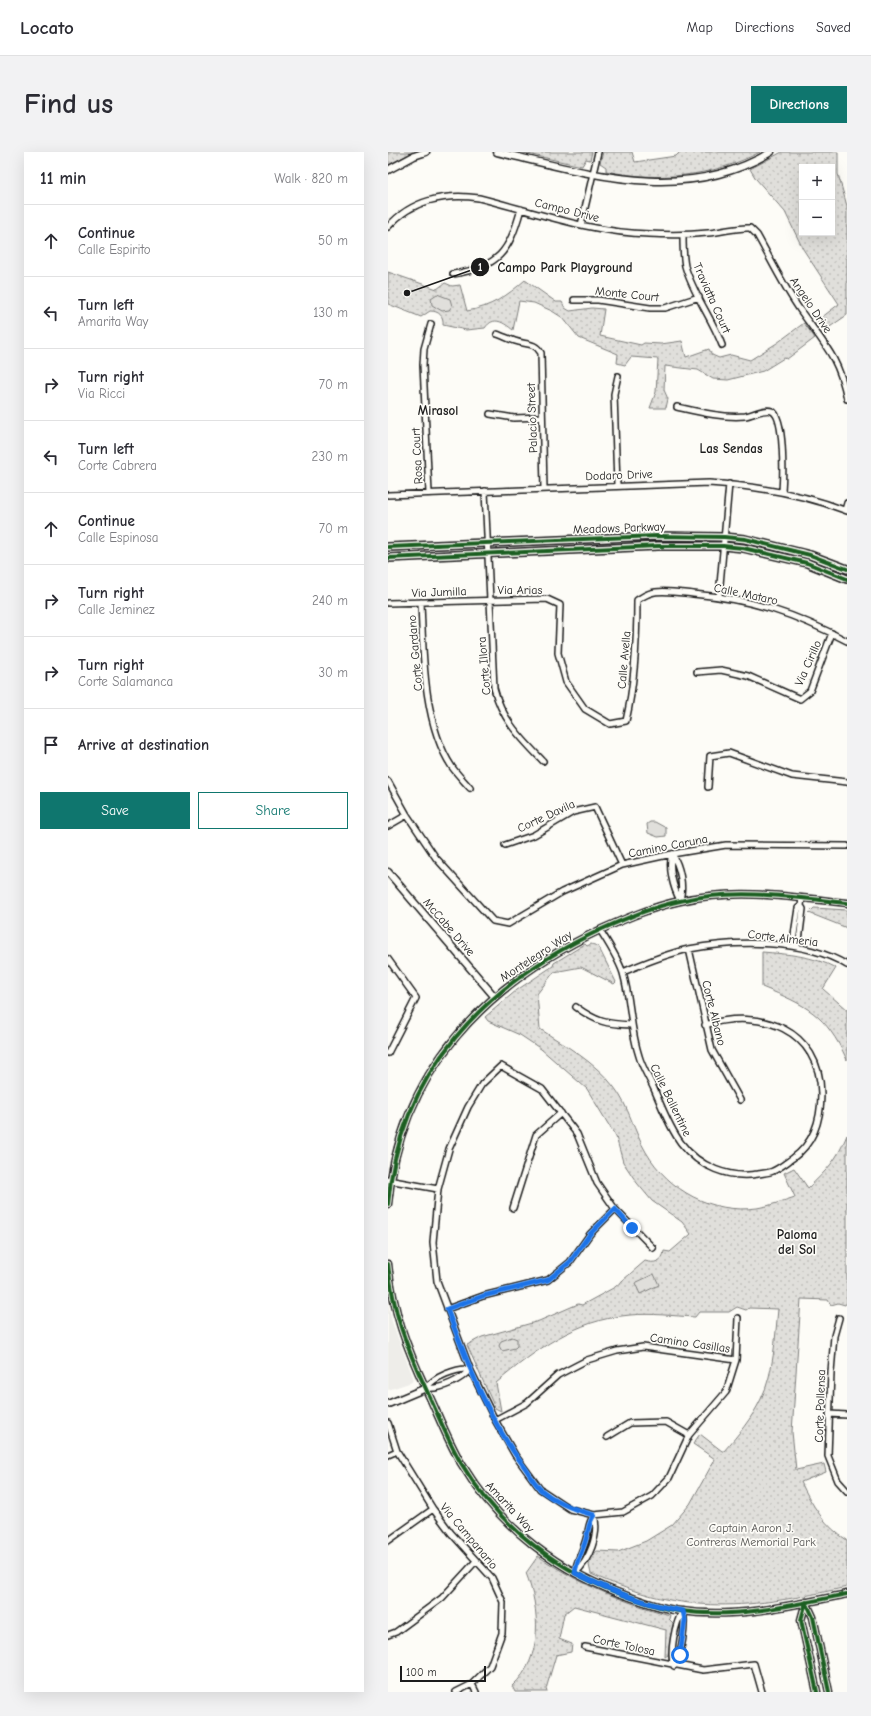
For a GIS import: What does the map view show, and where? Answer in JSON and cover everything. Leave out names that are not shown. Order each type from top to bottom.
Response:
[{"type":"main road","name":"Meadows Parkway","points":[[388,547],[657,536],[724,537],[745,539],[810,555],[847,569]]},
{"type":"main road","name":"Meadows Parkway","points":[[388,558],[658,546],[723,546],[743,548],[807,563],[847,579]]},
{"type":"street","points":[[388,170],[414,156],[426,152]]},
{"type":"street","points":[[497,152],[630,181],[680,181],[702,178],[728,171],[771,152]]},
{"type":"street","points":[[581,225],[598,152]]},
{"type":"street","name":"Campo Drive","points":[[388,226],[409,209],[424,202],[443,196],[463,196],[479,198],[581,225],[623,232],[683,235],[722,232],[741,227],[750,228]]},
{"type":"street","points":[[453,274],[476,271],[498,257],[515,230],[521,209]]},
{"type":"street","name":"Angelo Drive","points":[[750,228],[757,235],[800,309],[834,357],[840,369],[847,399]]},
{"type":"street","name":"Traviatta Court","points":[[683,235],[685,264],[689,277],[715,326],[722,345]]},
{"type":"street","name":"Monte Court","points":[[574,300],[598,300],[650,308],[665,308],[699,297]]},
{"type":"street","name":"Rosa Court","points":[[429,493],[423,365],[424,349],[431,324]]},
{"type":"street","name":"Palacio Street","points":[[497,334],[538,348],[540,353],[544,489]]},
{"type":"street","points":[[617,485],[614,394],[618,376]]},
{"type":"street","points":[[677,407],[700,412],[735,416],[745,416],[766,410],[773,411],[778,417],[783,456],[782,492]]},
{"type":"street","points":[[490,414],[514,418],[542,417]]},
{"type":"street","name":"Dodaro Drive","points":[[388,495],[617,485],[687,483],[729,484],[810,498],[846,510]]},
{"type":"street","points":[[719,596],[729,484]]},
{"type":"street","name":"Corte Illora","points":[[485,491],[489,553],[493,671],[497,699],[506,720],[543,761]]},
{"type":"street","points":[[846,510],[847,503]]},
{"type":"street","name":"Calle Mataro","points":[[637,600],[651,592],[719,596],[751,602],[788,613],[847,641]]},
{"type":"street","name":"Via Arias","points":[[490,600],[547,599],[560,605],[558,653],[566,682],[585,709],[610,724],[626,721]]},
{"type":"street","name":"Via Jumilla","points":[[388,603],[490,600]]},
{"type":"street","name":"Calle Avella","points":[[626,721],[631,700],[637,635],[637,600]]},
{"type":"street","name":"Corte Gardano","points":[[421,602],[425,682],[437,734],[452,766],[470,788]]},
{"type":"street","name":"Via Cirillo","points":[[697,672],[721,670],[748,676],[800,699],[810,691],[832,633]]},
{"type":"street","points":[[708,787],[710,756],[729,753],[792,776],[847,782]]},
{"type":"street","points":[[388,781],[407,815],[388,826]]},
{"type":"street","name":"Corte Davila","points":[[505,845],[534,835],[573,812],[595,806],[622,865]]},
{"type":"street","name":"Camino Caruna","points":[[407,815],[436,858],[493,921],[508,924],[562,892],[622,865],[672,854],[726,846],[847,846]]},
{"type":"street","points":[[672,854],[677,860],[683,892],[680,900]]},
{"type":"street","name":"McCabe Drive","points":[[388,872],[494,996]]},
{"type":"street","name":"Montelegro Way","points":[[389,1180],[400,1139],[421,1089],[446,1048],[476,1012],[494,996],[570,944],[638,912],[680,900],[721,895],[758,895],[847,903]]},
{"type":"street","points":[[796,946],[793,941],[798,908],[801,906],[802,898]]},
{"type":"street","name":"Calle Ballentine","points":[[600,930],[623,972],[631,1025],[639,1057],[668,1121],[681,1144],[702,1164],[723,1173],[747,1176],[772,1172],[795,1157],[812,1138],[821,1110],[821,1078],[810,1053],[795,1036],[777,1024],[757,1019],[722,1020],[706,1025]]},
{"type":"street","name":"Corte Almeria","points":[[623,972],[653,960],[689,949],[739,943],[796,946],[820,952],[847,965]]},
{"type":"street","name":"Corte Albano","points":[[689,949],[712,1050],[740,1100]]},
{"type":"street","points":[[388,959],[416,998],[388,1053]]},
{"type":"street","points":[[576,1007],[590,1017],[608,1024],[631,1025]]},
{"type":"street","points":[[653,1248],[615,1209],[597,1183],[577,1134],[542,1089],[501,1066],[482,1084],[468,1107],[449,1149],[438,1189],[433,1242],[437,1281],[470,1369],[495,1420],[515,1455],[540,1489],[570,1509],[594,1515],[624,1512],[652,1496],[669,1478],[689,1435],[726,1392],[736,1360],[738,1318]]},
{"type":"street","points":[[513,1208],[536,1135],[561,1113]]},
{"type":"street","points":[[388,1204],[389,1180],[438,1189]]},
{"type":"street","points":[[447,1309],[483,1296],[548,1280],[570,1262],[590,1234],[615,1209]]},
{"type":"street","name":"Amarita Way","points":[[388,1264],[391,1288],[399,1323],[412,1359],[452,1447],[472,1480],[490,1504],[525,1539],[546,1555],[575,1573],[622,1594],[656,1606],[683,1611],[718,1613],[762,1610],[847,1594]]},
{"type":"street","name":"Corte Pollensa","points":[[838,1318],[834,1336],[828,1456],[838,1481],[847,1491]]},
{"type":"street","name":"Camino Casillas","points":[[495,1420],[527,1403],[558,1375],[587,1360],[617,1350],[643,1347],[736,1360]]},
{"type":"street","points":[[388,1404],[426,1388],[431,1382],[462,1368],[470,1369]]},
{"type":"street","points":[[426,1388],[434,1389],[466,1375],[470,1369]]},
{"type":"street","points":[[829,1414],[847,1415]]},
{"type":"street","points":[[607,1437],[630,1423],[666,1422],[689,1435]]},
{"type":"street","name":"Via Campanario","points":[[388,1423],[397,1451],[432,1509],[450,1533],[492,1578],[503,1602],[502,1633],[490,1666],[472,1684],[456,1692]]},
{"type":"street","points":[[388,1455],[397,1451]]},
{"type":"street","points":[[388,1541],[432,1509]]},
{"type":"street","points":[[575,1573],[583,1566],[594,1540],[597,1523],[594,1515]]},
{"type":"street","points":[[388,1635],[396,1632],[442,1598],[476,1561]]},
{"type":"street","points":[[806,1602],[801,1620],[817,1692]]},
{"type":"street","points":[[806,1602],[813,1617],[829,1692]]},
{"type":"street","points":[[674,1666],[671,1659],[678,1619],[683,1611]]},
{"type":"street","name":"Corte Tolosa","points":[[585,1647],[674,1666],[703,1670],[754,1664],[762,1692]]},
{"type":"street","points":[[472,1684],[476,1692]]},
{"type":"shaded area","points":[[388,1303],[392,1322],[413,1377],[412,1382],[388,1390]]},
{"type":"green space","points":[[388,152],[413,152],[388,165]]},
{"type":"green space","points":[[519,152],[592,152],[590,160],[586,159],[582,166]]},
{"type":"green space","points":[[603,152],[632,152],[635,162],[676,156],[680,152],[760,152],[723,167],[704,172],[684,175],[645,176],[606,171],[606,167],[600,163]]},
{"type":"green space","points":[[782,152],[838,152],[838,174],[847,206],[847,315],[824,331],[817,321],[839,304],[803,249],[785,212],[756,179],[750,169]]},
{"type":"green space","points":[[388,272],[437,289],[445,283],[452,286],[460,285],[467,311],[491,304],[512,291],[525,280],[556,302],[562,302],[565,308],[570,311],[592,308],[604,309],[600,336],[641,345],[644,343],[661,344],[682,341],[686,357],[709,349],[712,355],[719,358],[731,355],[750,360],[777,343],[804,323],[815,338],[787,359],[784,358],[763,371],[728,380],[713,379],[698,370],[665,366],[664,390],[668,399],[666,408],[650,408],[656,392],[658,359],[631,357],[625,365],[617,363],[618,354],[579,338],[563,318],[534,303],[519,301],[513,330],[503,323],[495,321],[488,324],[485,328],[466,330],[443,325],[442,317],[436,312],[430,311],[421,317],[388,304]]},
{"type":"green space","points":[[437,294],[450,299],[452,306],[449,310],[442,311],[432,305],[431,298]]},
{"type":"green space","points":[[650,822],[655,822],[666,828],[666,836],[658,837],[648,833],[647,824]]},
{"type":"green space","points":[[814,908],[847,910],[847,928],[809,913]]},
{"type":"green space","name":"Captain Aaron J. Contreras Memorial Park","points":[[585,944],[587,946],[591,944],[598,946],[616,982],[614,984],[581,967],[554,972],[537,994],[540,1029],[589,1062],[614,1087],[624,1102],[646,1152],[667,1178],[679,1188],[693,1197],[724,1207],[740,1209],[767,1206],[795,1197],[784,1173],[794,1168],[808,1188],[831,1164],[847,1135],[847,1302],[845,1305],[838,1303],[831,1305],[828,1300],[801,1299],[792,1432],[796,1470],[824,1464],[826,1472],[801,1482],[809,1499],[820,1515],[832,1529],[847,1540],[847,1587],[812,1595],[779,1600],[748,1604],[718,1605],[688,1603],[657,1597],[625,1588],[591,1574],[589,1565],[596,1551],[618,1552],[646,1541],[672,1525],[690,1504],[715,1459],[693,1444],[700,1434],[724,1451],[749,1420],[761,1399],[769,1378],[778,1309],[749,1308],[746,1310],[737,1307],[729,1312],[699,1312],[695,1317],[638,1314],[610,1318],[592,1323],[558,1338],[542,1348],[496,1383],[501,1411],[495,1408],[467,1345],[482,1337],[539,1321],[578,1304],[582,1305],[615,1287],[645,1261],[655,1262],[660,1260],[664,1251],[670,1252],[691,1234],[682,1222],[652,1201],[637,1183],[623,1162],[616,1137],[587,1089],[541,1049],[520,1035],[488,1021],[485,1017],[517,990],[553,966],[554,963]]},
{"type":"green space","points":[[762,952],[809,958],[836,968],[823,989],[847,1010],[847,1060],[831,1032],[813,1013],[803,1006],[762,987]]},
{"type":"green space","points":[[654,1274],[659,1285],[640,1294],[635,1283]]},
{"type":"green space","points":[[512,1337],[517,1339],[517,1346],[515,1348],[502,1351],[499,1346],[501,1341]]},
{"type":"green space","points":[[538,1556],[585,1584],[618,1598],[670,1615],[669,1619],[673,1623],[668,1655],[665,1657],[666,1630],[574,1606],[564,1614],[559,1639],[572,1644],[571,1652],[556,1655],[546,1689],[547,1692],[515,1692],[512,1686],[522,1675],[530,1662],[534,1647],[536,1617],[531,1587],[526,1573]]},
{"type":"cycle path","points":[[388,547],[657,536],[724,537],[745,539],[810,555],[847,569]]},
{"type":"cycle path","points":[[388,558],[658,546],[723,546],[743,548],[807,563],[847,579]]},
{"type":"cycle path","points":[[388,1204],[396,1156],[410,1113],[430,1073],[456,1037],[486,1005],[521,976],[560,951],[602,929],[630,917],[670,903],[701,897],[743,894],[784,896],[847,903]]},
{"type":"cycle path","points":[[388,1264],[393,1298],[401,1328],[419,1373],[447,1436],[461,1463],[494,1508],[513,1528],[556,1561],[604,1587],[649,1604],[674,1610],[702,1613],[743,1612],[764,1610],[847,1594]]},
{"type":"cycle path","points":[[806,1602],[813,1617],[829,1692]]},
{"type":"cycle path","points":[[806,1602],[801,1620],[817,1692]]},
{"type":"place","name":"Campo Park Playground","points":[[407,293]]},
{"type":"district","name":"Mirasol","points":[[438,410]]},
{"type":"district","name":"Las Sendas","points":[[731,448]]},
{"type":"district","name":"Paloma del Sol","points":[[797,1242]]},
{"type":"route","points":[[632,1228],[615,1209],[590,1234],[570,1262],[548,1280],[483,1296],[447,1309],[466,1360],[495,1420],[515,1455],[540,1489],[570,1509],[594,1515],[589,1522],[586,1539],[576,1564],[575,1573],[622,1594],[656,1606],[683,1611],[685,1620],[680,1655]]}]
